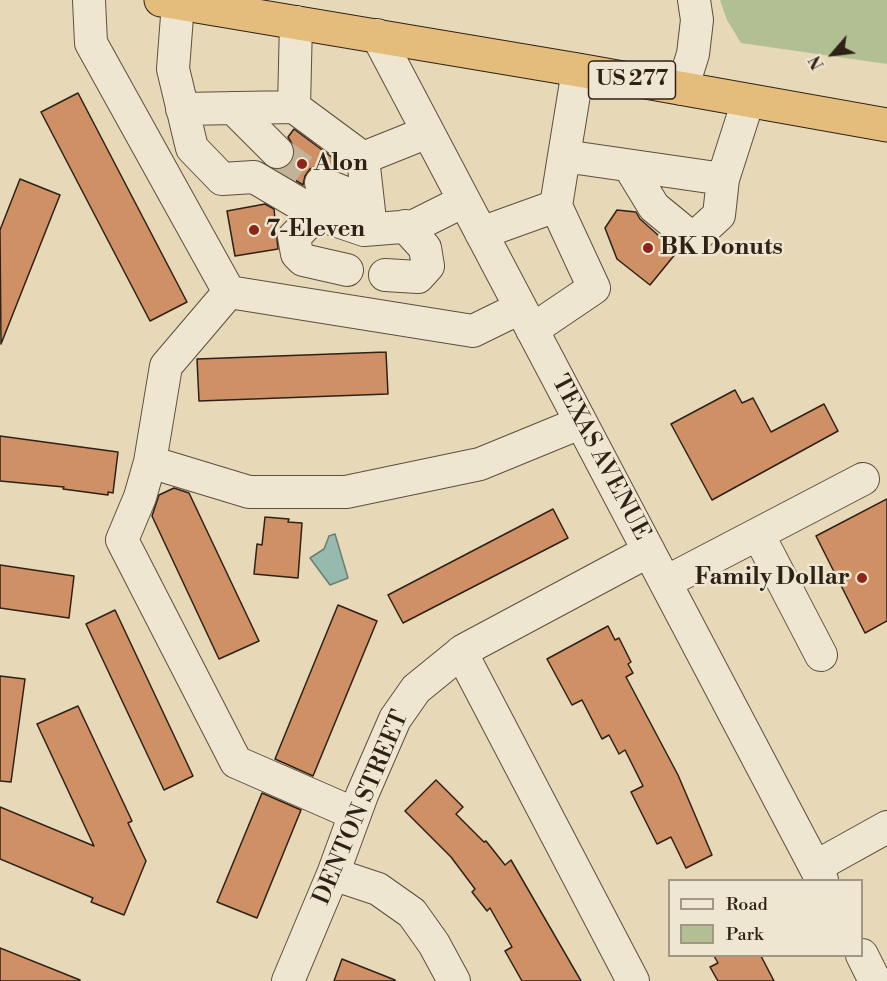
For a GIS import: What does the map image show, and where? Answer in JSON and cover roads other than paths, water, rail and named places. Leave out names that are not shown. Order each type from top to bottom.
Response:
[{"type":"highway","name":"US 277","points":[[170,1],[887,125]]},
{"type":"street","points":[[89,0],[91,43],[229,292]]},
{"type":"street","points":[[682,89],[693,54],[697,20],[694,0]]},
{"type":"street","points":[[170,1],[173,69],[182,109],[192,148],[222,178],[254,177],[317,214],[364,230],[369,216],[363,158],[294,108],[182,109]]},
{"type":"street","points":[[294,108],[296,22]]},
{"type":"street","name":"TEXAS AVENUE","points":[[377,35],[819,874]]},
{"type":"street","points":[[229,292],[473,331],[526,319],[594,288],[556,206],[578,70]]},
{"type":"street","points":[[629,166],[654,207],[693,239],[719,215],[723,179],[748,100]]},
{"type":"street","points":[[233,108],[278,152]]},
{"type":"street","points":[[363,158],[428,132]]},
{"type":"street","points":[[564,156],[723,179]]},
{"type":"street","points":[[321,183],[369,216],[405,226],[414,226],[464,201]]},
{"type":"street","points":[[481,232],[556,206]]},
{"type":"street","points":[[317,214],[294,237],[297,254],[303,260],[347,270]]},
{"type":"street","points":[[384,275],[418,277],[428,266],[425,248],[405,226]]},
{"type":"street","points":[[229,292],[166,366],[150,462],[140,497],[122,540],[236,762],[355,814]]},
{"type":"street","points":[[150,462],[249,492],[346,492],[480,464],[580,423]]},
{"type":"street","points":[[666,582],[863,478]]},
{"type":"street","points":[[758,534],[821,655]]},
{"type":"street","name":"DENTON STREET","points":[[288,981],[395,719],[416,689],[461,652],[649,551]]},
{"type":"street","points":[[461,652],[633,981]]},
{"type":"street","points":[[819,874],[887,827]]},
{"type":"street","points":[[333,874],[378,889],[412,913],[435,944],[454,981]]},
{"type":"street","points":[[862,957],[875,981]]},
{"type":"water","points":[[335,534],[348,578],[330,585],[310,558],[324,549],[329,536]]},
{"type":"tunnel","points":[[277,152],[321,183]]},
{"type":"place","name":"Alon","points":[[302,164]]},
{"type":"place","name":"7-Eleven","points":[[254,230]]},
{"type":"place","name":"BK Donuts","points":[[648,248]]},
{"type":"place","name":"Family Dollar","points":[[862,578]]}]
